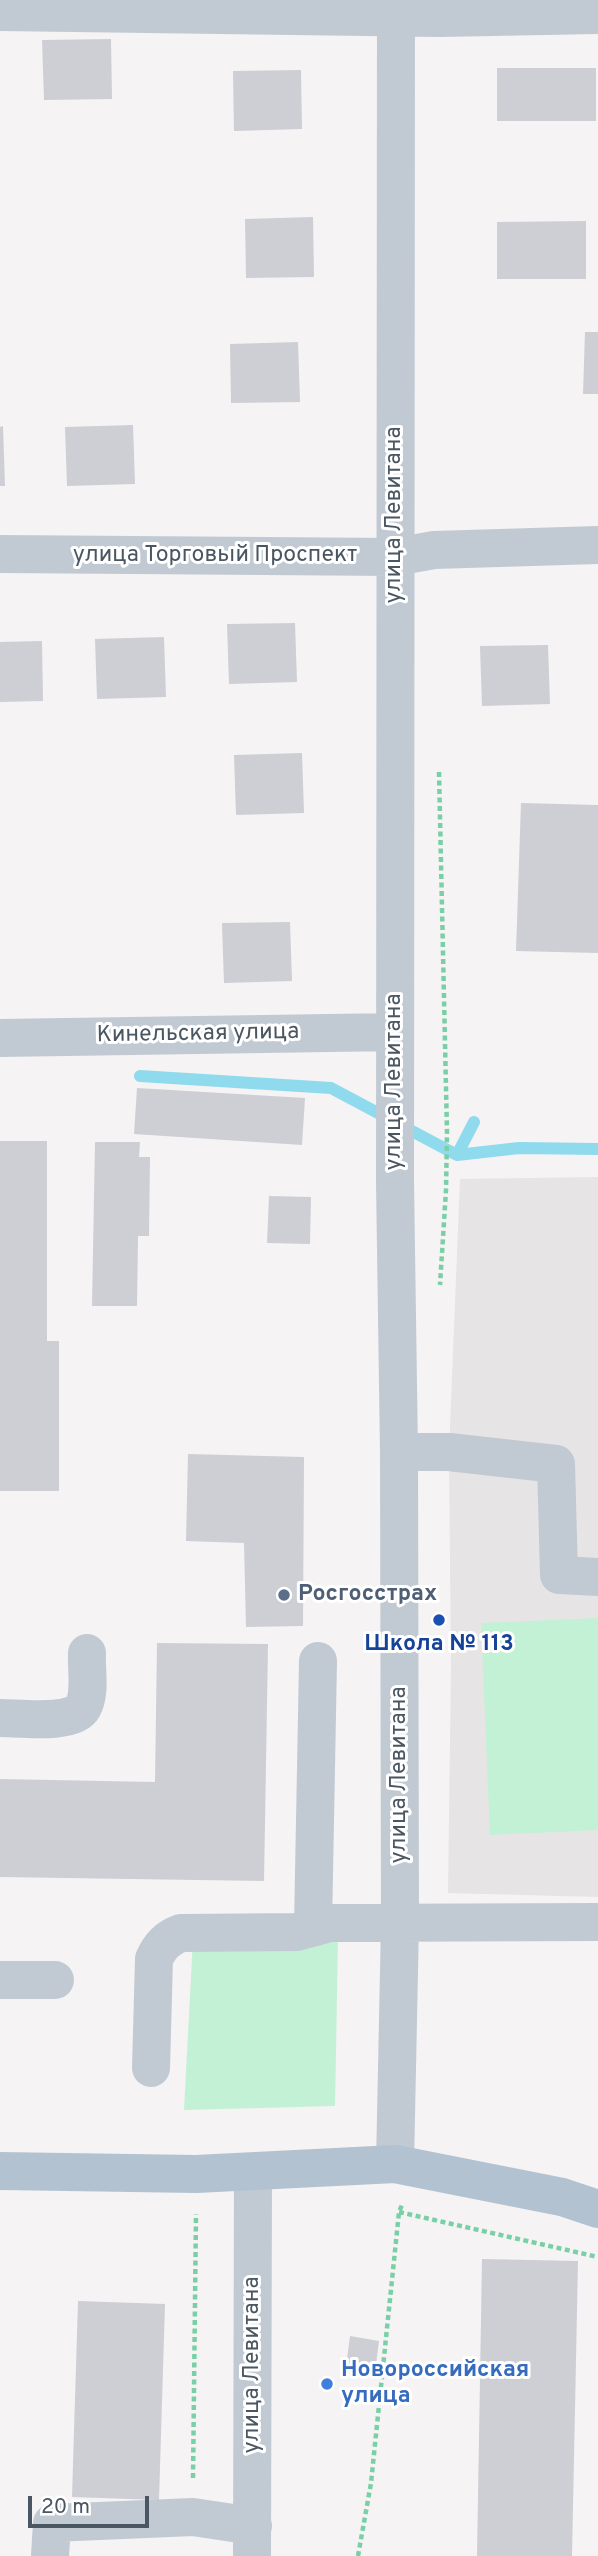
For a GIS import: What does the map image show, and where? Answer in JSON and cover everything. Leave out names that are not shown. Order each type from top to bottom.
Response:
[{"type":"main road","points":[[0,2171],[196,2175],[406,2166],[562,2197],[598,2209]]},
{"type":"street","points":[[0,12],[396,8],[598,15]]},
{"type":"street","name":"улица Левитана","points":[[396,8],[395,1182],[400,1452],[400,1923],[406,2166]]},
{"type":"street","name":"улица Торговый Проспект","points":[[0,554],[395,557],[434,550],[598,545]]},
{"type":"street","name":"Кинельская улица","points":[[0,1038],[395,1032]]},
{"type":"street","points":[[400,1452],[449,1452],[556,1464],[559,1575],[598,1577]]},
{"type":"street","points":[[0,1718],[75,1716],[84,1706],[87,1653]]},
{"type":"street","points":[[313,1927],[318,1661]]},
{"type":"street","points":[[151,2068],[154,1959],[159,1947],[170,1937],[181,1933],[297,1932],[330,1923],[598,1922]]},
{"type":"street","points":[[0,1980],[54,1980]]},
{"type":"street","name":"улица Левитана","points":[[253,2173],[253,2541]]},
{"type":"street","points":[[50,2556],[52,2523],[193,2517],[253,2541]]},
{"type":"path","points":[[446,1190],[447,1133]]},
{"type":"path","points":[[358,2556],[371,2483],[406,2166]]},
{"type":"path","points":[[193,2517],[196,2175]]},
{"type":"path","points":[[399,2212],[598,2258]]},
{"type":"shaded area","points":[[598,1177],[598,1897],[448,1893],[451,1667],[449,1452],[460,1179]]},
{"type":"green space","points":[[598,1618],[598,1830],[490,1835],[481,1623]]},
{"type":"green space","points":[[193,1938],[338,1938],[335,2106],[184,2110]]},
{"type":"building","points":[[111,39],[112,99],[44,100],[42,40]]},
{"type":"building","points":[[497,68],[596,68],[596,121],[497,121]]},
{"type":"building","points":[[301,70],[302,129],[234,131],[233,71]]},
{"type":"building","points":[[313,217],[314,277],[246,278],[245,219]]},
{"type":"building","points":[[586,221],[586,279],[497,279],[497,222]]},
{"type":"building","points":[[585,332],[598,332],[598,394],[583,394]]},
{"type":"building","points":[[298,342],[300,402],[231,403],[230,344]]},
{"type":"building","points":[[133,425],[135,484],[67,486],[65,427]]},
{"type":"building","points":[[3,426],[5,486],[0,486],[0,427]]},
{"type":"building","points":[[295,623],[297,682],[229,684],[227,624]]},
{"type":"building","points":[[164,637],[166,697],[97,699],[95,639]]},
{"type":"building","points":[[42,641],[43,701],[0,702],[0,642]]},
{"type":"building","points":[[548,645],[550,704],[482,706],[480,646]]},
{"type":"building","points":[[302,753],[304,813],[236,815],[234,755]]},
{"type":"building","points":[[521,803],[598,805],[598,953],[516,951]]},
{"type":"building","points":[[290,922],[292,981],[224,983],[222,923]]},
{"type":"building","points":[[137,1088],[305,1098],[302,1145],[134,1134]]},
{"type":"building","points":[[0,1141],[47,1141],[47,1341],[59,1341],[59,1491],[0,1491]]},
{"type":"building","points":[[95,1142],[140,1142],[139,1157],[150,1157],[149,1236],[138,1236],[137,1306],[92,1306]]},
{"type":"building","points":[[269,1196],[311,1197],[310,1244],[267,1243]]},
{"type":"building","points":[[188,1454],[304,1457],[303,1626],[246,1627],[244,1543],[186,1541]]},
{"type":"building","points":[[157,1643],[268,1644],[264,1881],[0,1877],[0,1779],[155,1782]]},
{"type":"building","points":[[482,2259],[578,2261],[572,2556],[477,2556]]},
{"type":"building","points":[[78,2301],[165,2304],[159,2500],[72,2497]]},
{"type":"building","points":[[350,2336],[379,2341],[375,2372],[346,2367]]},
{"type":"waterway","points":[[140,1076],[331,1088],[457,1155],[519,1148],[598,1149]]},
{"type":"waterway","points":[[457,1155],[474,1122]]},
{"type":"place","name":"Росгосстрах","points":[[284,1595]]},
{"type":"place","name":"Школа № 113","points":[[439,1620]]},
{"type":"place","name":"Новороссийская улица","points":[[327,2384]]}]
